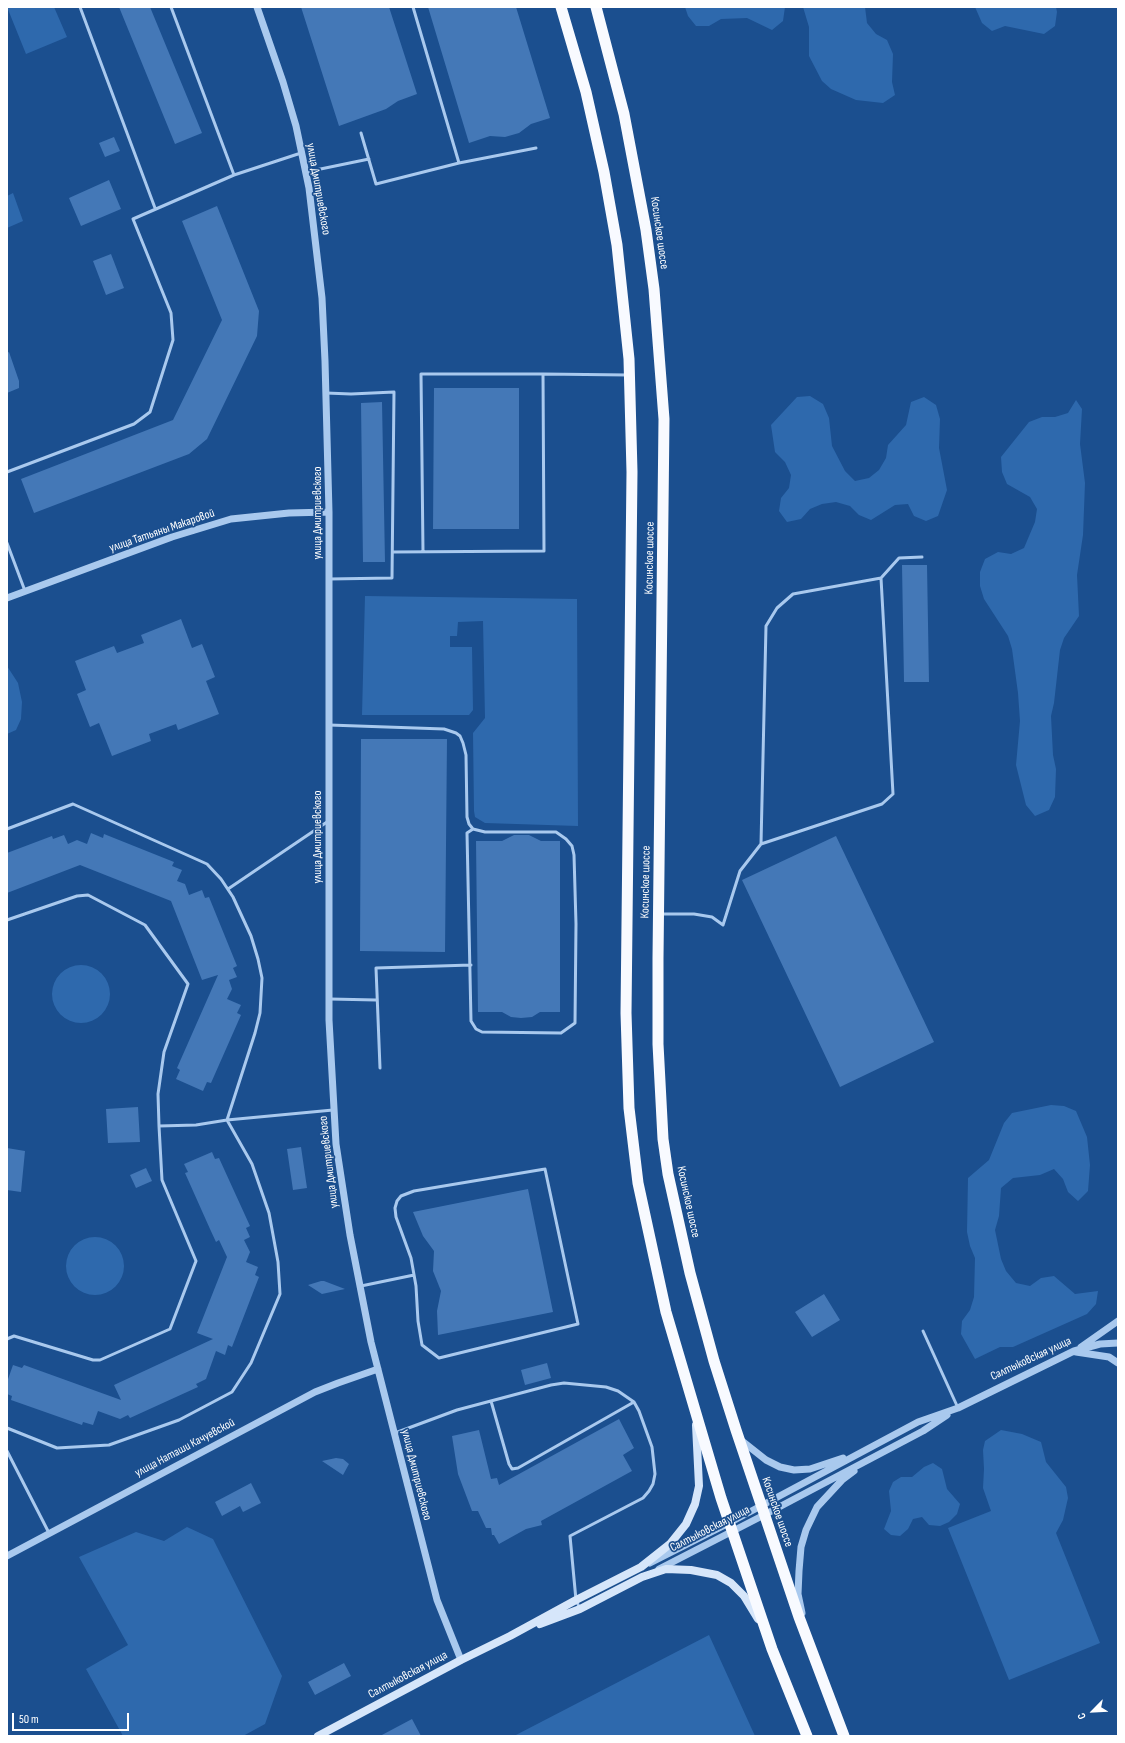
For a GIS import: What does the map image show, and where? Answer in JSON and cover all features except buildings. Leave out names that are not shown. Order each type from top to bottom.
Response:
[{"type":"highway","name":"Косинское шоссе","points":[[561,7],[586,92],[604,172],[617,245],[625,309],[630,375],[632,472],[626,1013],[629,1108],[638,1183],[666,1312],[695,1412],[731,1527],[772,1649],[807,1736]]},
{"type":"highway","name":"Косинское шоссе","points":[[596,7],[624,114],[646,230],[654,289],[664,411],[665,469],[658,914],[658,1044],[660,1102],[665,1153],[690,1273],[714,1361],[738,1437],[807,1639],[844,1736]]},
{"type":"main road","points":[[641,1567],[670,1544],[686,1524],[695,1504],[699,1486],[695,1412]]},
{"type":"main road","name":"Салтыковская улица","points":[[318,1736],[641,1567]]},
{"type":"main road","points":[[642,1577],[666,1569],[691,1570],[717,1575],[731,1583],[744,1596],[756,1614],[772,1649]]},
{"type":"main road","name":"Салтыковская улица","points":[[510,1636],[580,1609],[642,1577]]},
{"type":"street","name":"улица Дмитриевского","points":[[257,7],[283,82],[301,153],[316,239],[320,283],[326,393],[329,512],[329,999],[333,1110],[343,1195],[360,1286],[394,1433],[437,1600],[461,1660]]},
{"type":"street","name":"улица Татьяны Макаровой","points":[[7,598],[172,537],[231,519],[289,513],[329,512]]},
{"type":"street","points":[[1074,1351],[1118,1321]]},
{"type":"street","name":"Салтыковская улица","points":[[763,1511],[869,1448],[918,1422],[958,1408],[1074,1351],[1100,1344],[1118,1343]]},
{"type":"street","points":[[1074,1351],[1109,1356],[1118,1363]]},
{"type":"street","name":"улица Наташи Качуевской","points":[[7,1556],[315,1392],[338,1382],[378,1369]]},
{"type":"street","name":"Салтыковская улица","points":[[641,1567],[731,1527],[874,1456],[923,1431],[958,1408]]},
{"type":"street","points":[[738,1437],[751,1450],[766,1460],[780,1467],[794,1470],[810,1469],[869,1448]]},
{"type":"street","points":[[807,1639],[798,1594],[801,1547],[806,1530],[817,1507],[842,1480],[874,1456]]},
{"type":"street","name":"Салтыковская улица","points":[[642,1577],[731,1527]]},
{"type":"lane","points":[[80,7],[155,208]]},
{"type":"lane","points":[[171,7],[234,175]]},
{"type":"lane","points":[[413,7],[459,163]]},
{"type":"lane","points":[[361,133],[376,184],[459,163],[536,148]]},
{"type":"lane","points":[[7,472],[134,424],[150,412],[173,340],[171,313],[133,219],[155,208],[234,175],[301,153]]},
{"type":"lane","points":[[305,172],[369,159]]},
{"type":"lane","points":[[423,552],[421,374],[630,375]]},
{"type":"lane","points":[[392,552],[544,551],[543,374]]},
{"type":"lane","points":[[326,393],[351,394],[394,392],[392,578],[329,579]]},
{"type":"lane","points":[[7,543],[25,591]]},
{"type":"lane","points":[[761,844],[766,626],[777,608],[793,594],[881,578],[900,558],[922,556]]},
{"type":"lane","points":[[658,914],[694,914],[712,917],[723,925],[740,871],[761,844],[882,804],[893,794],[881,578]]},
{"type":"lane","points":[[329,725],[444,729],[456,733],[463,743],[466,755],[467,817],[469,824],[473,829],[485,832],[556,832],[566,839],[572,846],[574,855],[576,924],[576,1023],[561,1033],[482,1032],[476,1029],[471,1021],[467,833],[473,829]]},
{"type":"lane","points":[[7,829],[73,804],[207,864],[221,879],[233,896],[251,936],[262,978],[260,1012],[255,1033],[227,1120],[252,1164],[269,1213],[278,1262],[280,1294],[251,1363],[232,1392],[179,1420],[109,1445],[57,1448],[7,1428]]},
{"type":"lane","points":[[228,889],[329,821]]},
{"type":"lane","points":[[7,920],[78,896],[88,895],[145,925],[188,984],[164,1052],[158,1094],[162,1180],[196,1261],[170,1329],[100,1360],[93,1360],[14,1336],[7,1339]]},
{"type":"lane","points":[[380,1068],[376,1000],[376,968],[471,965]]},
{"type":"lane","points":[[329,999],[376,1000]]},
{"type":"lane","points":[[159,1126],[196,1125],[227,1120],[333,1110]]},
{"type":"lane","points":[[545,1169],[578,1324],[439,1358],[422,1346],[418,1321],[414,1274],[411,1258],[396,1216],[395,1208],[397,1201],[401,1196],[414,1191],[545,1169]]},
{"type":"lane","points":[[360,1286],[414,1274]]},
{"type":"lane","points":[[923,1331],[958,1408]]},
{"type":"lane","points":[[394,1433],[457,1410],[551,1385],[575,1383],[606,1387],[618,1391],[634,1402],[640,1411],[652,1447],[655,1474],[653,1484],[643,1498],[570,1536],[576,1600],[580,1609]]},
{"type":"lane","points":[[491,1401],[509,1464],[512,1468],[518,1468],[634,1402]]},
{"type":"lane","points":[[7,1452],[49,1533]]},
{"type":"shaded area","points":[[7,7],[54,7],[67,37],[26,54]]},
{"type":"shaded area","points":[[685,7],[785,7],[783,21],[772,30],[747,18],[721,19],[709,26],[696,26],[688,16]]},
{"type":"shaded area","points":[[803,7],[865,7],[867,23],[876,34],[887,40],[893,54],[892,82],[895,95],[883,103],[856,100],[831,89],[822,81],[809,56],[809,27]]},
{"type":"shaded area","points":[[975,7],[1056,7],[1057,12],[1055,26],[1044,34],[1005,26],[992,31],[982,23]]},
{"type":"shaded area","points":[[13,193],[23,221],[7,228],[7,196]]},
{"type":"shaded area","points":[[810,396],[823,404],[829,418],[832,446],[845,471],[855,481],[869,478],[879,470],[886,458],[888,445],[906,425],[911,402],[924,397],[936,405],[940,419],[939,448],[947,490],[938,516],[926,521],[914,516],[908,504],[895,505],[871,520],[859,515],[850,506],[836,502],[822,504],[810,509],[801,519],[787,522],[779,511],[781,498],[789,488],[791,475],[785,462],[775,452],[771,425],[797,397]]},
{"type":"shaded area","points":[[1076,400],[1082,409],[1080,444],[1085,483],[1083,535],[1077,575],[1079,616],[1064,638],[1060,650],[1054,703],[1051,716],[1053,755],[1056,769],[1055,797],[1049,810],[1035,816],[1026,805],[1016,765],[1020,721],[1012,649],[1008,636],[984,599],[980,586],[980,572],[985,559],[998,552],[1011,554],[1024,548],[1035,522],[1037,509],[1030,497],[1007,484],[1002,472],[1001,457],[1029,422],[1042,417],[1055,417],[1068,413]]},
{"type":"shaded area","points":[[365,596],[577,599],[578,826],[485,823],[475,817],[473,733],[485,718],[483,621],[458,622],[457,636],[450,636],[450,647],[472,647],[473,710],[469,715],[362,715]]},
{"type":"shaded area","points":[[7,666],[18,683],[22,702],[21,719],[16,730],[7,734]]},
{"type":"shaded area","points":[[81,965],[92,967],[102,973],[108,983],[110,994],[108,1005],[102,1015],[92,1021],[81,1023],[70,1021],[60,1015],[54,1005],[52,994],[54,983],[60,973],[70,967]]},
{"type":"shaded area","points":[[1051,1105],[1064,1106],[1076,1111],[1087,1137],[1090,1165],[1088,1191],[1078,1201],[1068,1192],[1063,1179],[1054,1169],[1040,1175],[1013,1178],[1001,1188],[999,1216],[995,1230],[1001,1259],[1006,1271],[1016,1283],[1030,1286],[1041,1278],[1054,1276],[1075,1294],[1098,1291],[1096,1304],[1087,1314],[1013,1347],[1000,1347],[975,1359],[961,1334],[962,1321],[970,1310],[974,1297],[975,1258],[970,1246],[967,1232],[968,1178],[989,1160],[1004,1123],[1012,1113]]},
{"type":"shaded area","points":[[95,1237],[106,1239],[116,1245],[122,1255],[124,1266],[122,1277],[116,1287],[106,1293],[95,1295],[84,1293],[74,1287],[68,1277],[66,1266],[68,1255],[74,1245],[84,1239]]},
{"type":"shaded area","points":[[1001,1430],[1022,1434],[1041,1442],[1046,1462],[1066,1487],[1068,1498],[1063,1520],[1056,1533],[1100,1643],[1009,1680],[948,1528],[991,1511],[983,1488],[983,1450],[985,1441]]},
{"type":"shaded area","points":[[933,1463],[942,1469],[947,1489],[960,1504],[957,1514],[949,1522],[940,1526],[929,1525],[922,1517],[913,1519],[908,1529],[900,1536],[891,1535],[884,1529],[891,1511],[889,1491],[893,1482],[901,1477],[912,1477],[924,1467]]},
{"type":"shaded area","points":[[187,1527],[213,1539],[282,1676],[265,1724],[243,1736],[123,1736],[86,1669],[128,1645],[79,1557],[136,1532],[164,1541]]},
{"type":"shaded area","points":[[709,1635],[755,1736],[514,1736]]}]
